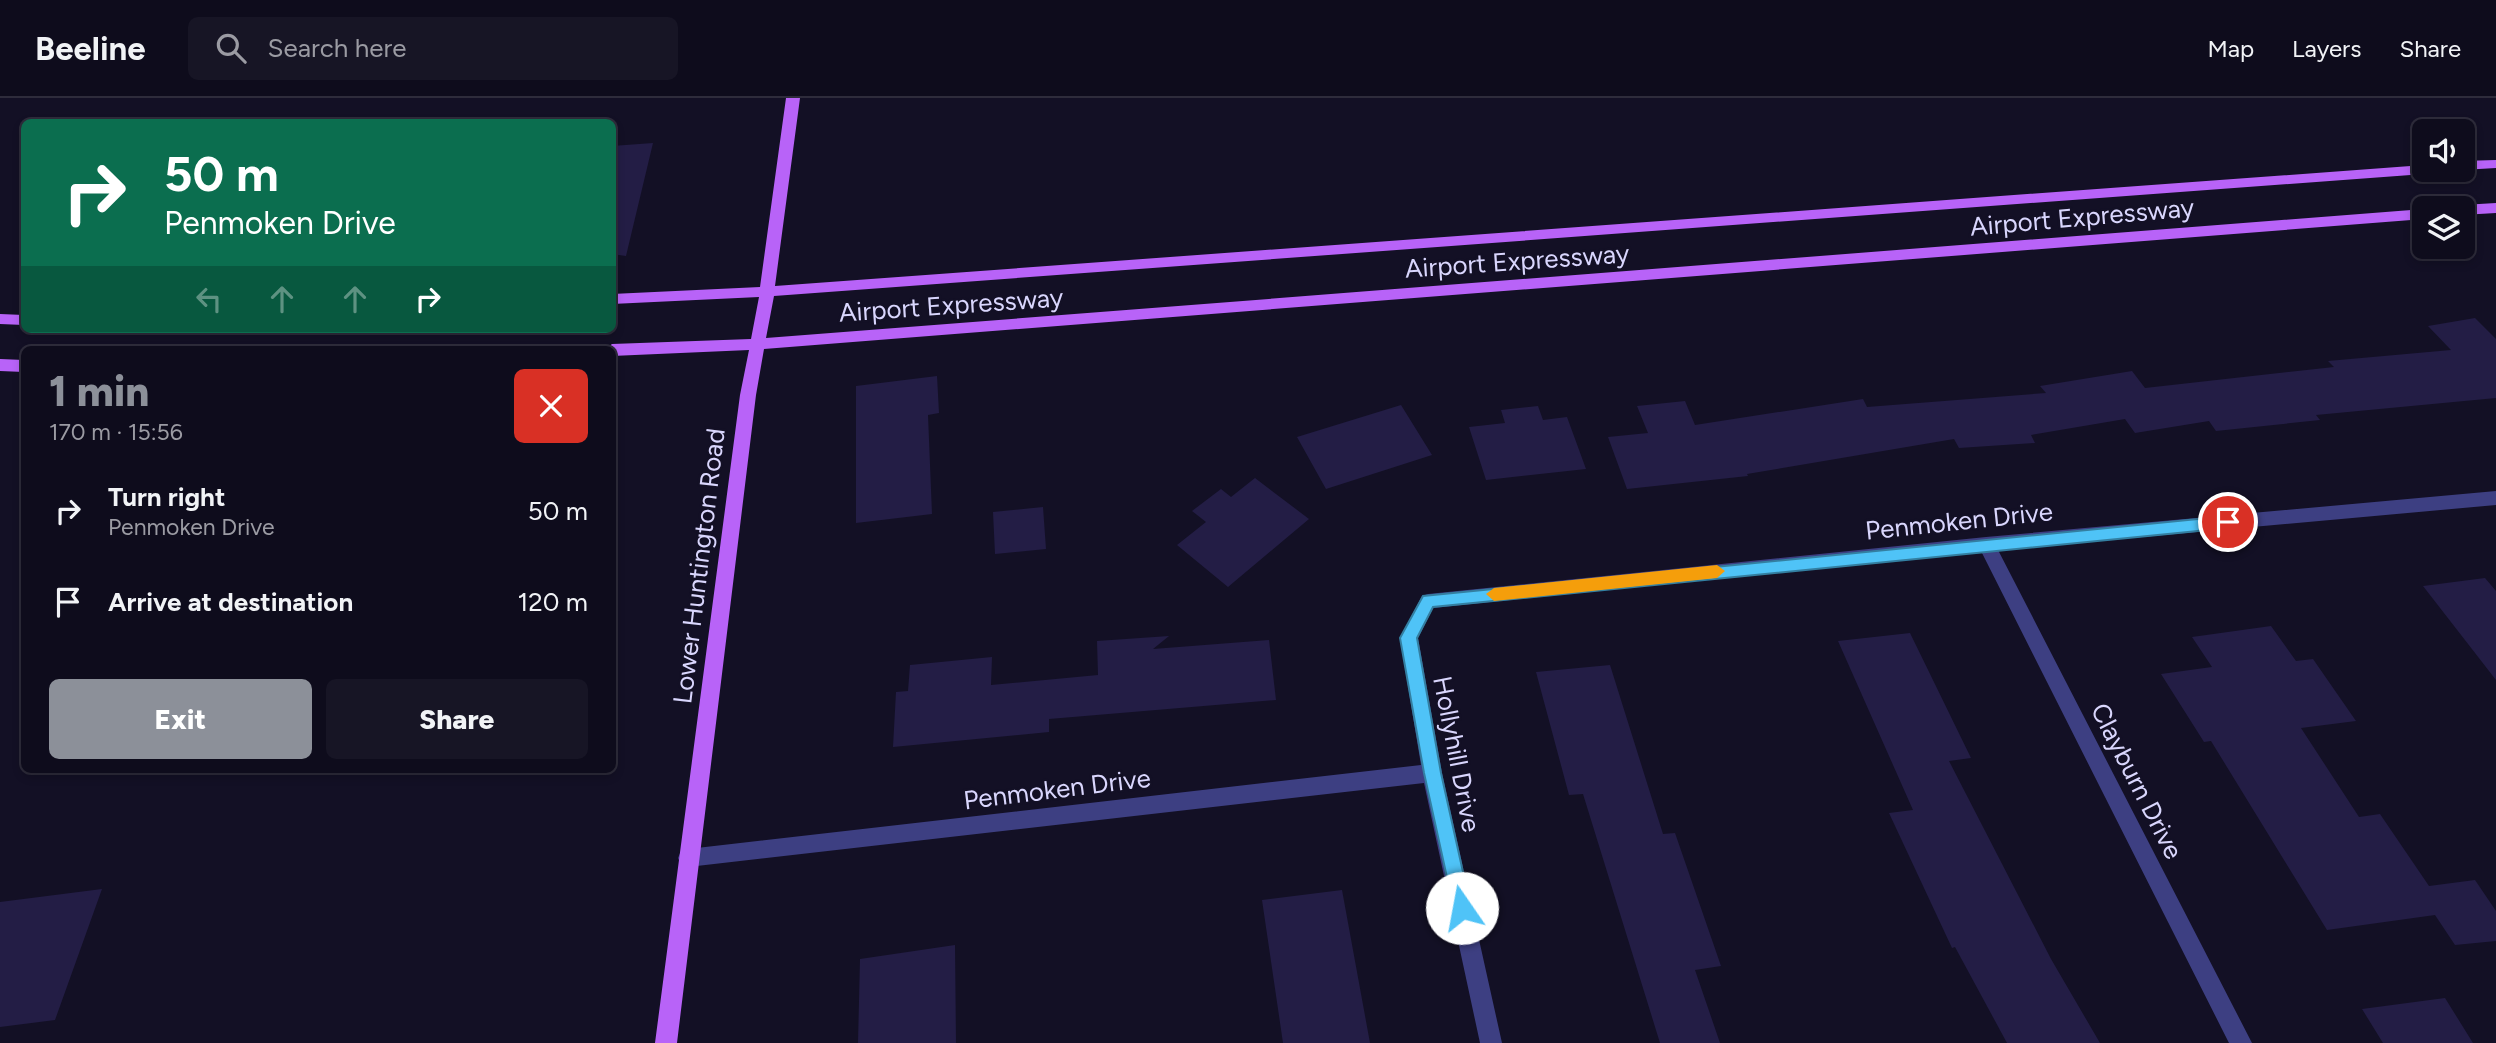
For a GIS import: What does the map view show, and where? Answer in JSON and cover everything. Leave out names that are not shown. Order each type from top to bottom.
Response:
[{"type":"main road","name":"Lower Huntington Road","points":[[666,1043],[755,344],[767,292],[793,98]]},
{"type":"main road","points":[[2475,165],[2496,164]]},
{"type":"main road","name":"Airport Expressway","points":[[616,299],[767,292],[2412,170]]},
{"type":"main road","points":[[2475,210],[2496,208]]},
{"type":"main road","name":"Airport Expressway","points":[[616,350],[755,344],[2412,215]]},
{"type":"main road","points":[[0,319],[21,320]]},
{"type":"main road","points":[[0,365],[21,366]]},
{"type":"street","name":"Penmoken Drive","points":[[1429,601],[1986,544],[2496,498]]},
{"type":"street","name":"Clayburn Drive","points":[[1986,544],[2241,1043]]},
{"type":"street","name":"Hollyhill Drive","points":[[1429,601],[1409,638],[1432,773],[1491,1043]]},
{"type":"street","name":"Penmoken Drive","points":[[688,858],[1432,773]]},
{"type":"building","points":[[653,143],[626,256],[616,255],[616,146]]},
{"type":"building","points":[[2475,318],[2496,339],[2496,398],[2316,415],[2320,420],[2216,431],[2209,421],[2135,433],[2125,419],[2031,435],[2035,443],[1959,448],[1954,439],[1747,474],[1748,476],[1627,489],[1608,437],[1648,433],[1637,406],[1685,401],[1695,425],[1863,399],[1867,407],[2046,393],[2040,386],[2132,371],[2145,388],[2334,367],[2328,361],[2451,350],[2428,326]]},
{"type":"building","points":[[937,376],[939,413],[928,415],[932,514],[856,523],[856,386]]},
{"type":"building","points":[[1401,405],[1432,455],[1326,489],[1297,437]]},
{"type":"building","points":[[1538,406],[1543,420],[1567,417],[1586,469],[1486,480],[1469,427],[1505,423],[1501,410]]},
{"type":"building","points":[[1255,478],[1309,519],[1228,587],[1177,545],[1206,522],[1192,511],[1221,489],[1231,497]]},
{"type":"building","points":[[1043,507],[1046,549],[995,554],[993,512]]},
{"type":"building","points":[[2485,578],[2496,591],[2496,680],[2423,586]]},
{"type":"building","points":[[2271,626],[2296,661],[2313,659],[2356,721],[2301,728],[2359,817],[2380,814],[2429,886],[2475,880],[2496,911],[2496,941],[2455,945],[2435,915],[2327,930],[2211,741],[2204,742],[2161,674],[2212,667],[2192,637]]},
{"type":"building","points":[[1910,633],[1971,758],[1949,761],[2051,959],[2100,1043],[2007,1043],[1955,947],[1952,948],[1889,813],[1913,810],[1838,641]]},
{"type":"building","points":[[1169,636],[1153,649],[1269,640],[1276,700],[1049,719],[1049,732],[893,747],[896,692],[908,691],[910,665],[992,657],[991,685],[1098,675],[1097,641]]},
{"type":"building","points":[[1610,665],[1663,834],[1675,833],[1721,966],[1695,970],[1720,1043],[1660,1043],[1583,794],[1569,795],[1536,672]]},
{"type":"building","points":[[102,889],[55,1020],[0,1027],[0,902]]},
{"type":"building","points":[[1342,890],[1370,1043],[1283,1043],[1262,900]]},
{"type":"building","points":[[955,945],[956,1043],[858,1043],[860,959]]},
{"type":"building","points":[[2445,998],[2473,1043],[2383,1043],[2362,1009]]},
{"type":"slow traffic","points":[[1494,594],[1717,571]]},
{"type":"route","points":[[1462,908],[1432,773],[1409,638],[1429,601],[2228,522]]}]
